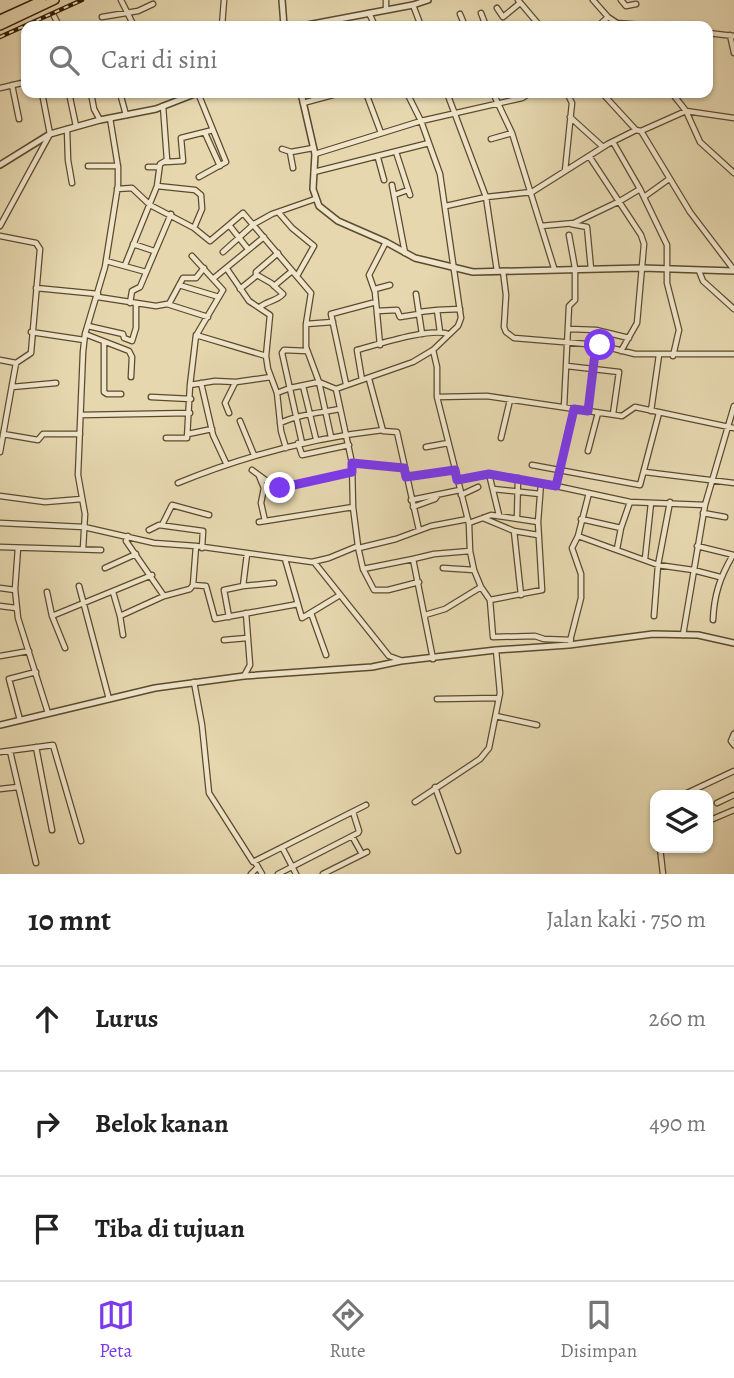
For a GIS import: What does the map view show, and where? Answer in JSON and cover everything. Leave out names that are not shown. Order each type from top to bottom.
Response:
[{"type":"main road","points":[[0,26],[49,1]]},
{"type":"main road","points":[[0,19],[15,16]]},
{"type":"street","points":[[121,0],[132,21]]},
{"type":"street","points":[[223,21],[225,0]]},
{"type":"street","points":[[282,0],[284,21]]},
{"type":"street","points":[[386,0],[386,9]]},
{"type":"street","points":[[328,21],[428,0]]},
{"type":"street","points":[[593,0],[614,21]]},
{"type":"street","points":[[621,0],[626,6],[636,4]]},
{"type":"street","points":[[497,8],[503,17],[519,2],[536,21]]},
{"type":"street","points":[[102,17],[129,13],[153,4]]},
{"type":"street","points":[[413,5],[419,21]]},
{"type":"street","points":[[369,13],[373,21]]},
{"type":"street","points":[[481,13],[484,21]]},
{"type":"street","points":[[460,14],[463,21]]},
{"type":"street","points":[[54,16],[56,21]]},
{"type":"street","points":[[603,21],[608,16]]},
{"type":"street","points":[[713,33],[732,35],[734,53]]},
{"type":"street","points":[[0,88],[21,83]]},
{"type":"street","points":[[12,85],[19,119]]},
{"type":"street","points":[[0,226],[50,134],[43,98]]},
{"type":"street","points":[[70,98],[76,126]]},
{"type":"street","points":[[92,98],[100,120]]},
{"type":"street","points":[[121,98],[126,115]]},
{"type":"street","points":[[1,161],[50,134],[67,128],[163,107],[185,98]]},
{"type":"street","points":[[199,98],[226,161],[199,177]]},
{"type":"street","points":[[302,98],[314,151],[313,189],[315,199],[322,210],[426,262],[473,272],[554,268],[734,270]]},
{"type":"street","points":[[303,103],[322,98]]},
{"type":"street","points":[[368,98],[382,133]]},
{"type":"street","points":[[277,393],[319,382],[336,388],[369,379],[413,362],[433,350],[459,323],[455,268],[440,174],[421,121],[410,98]]},
{"type":"street","points":[[449,98],[486,197],[500,271],[506,332],[514,338],[596,345],[659,355],[734,354]]},
{"type":"street","points":[[495,98],[512,132],[554,268]]},
{"type":"street","points":[[282,149],[290,152],[314,151],[512,98]]},
{"type":"street","points":[[565,172],[572,103],[570,98]]},
{"type":"street","points":[[607,98],[638,130],[669,179],[734,270]]},
{"type":"street","points":[[676,98],[686,111],[700,142],[734,173]]},
{"type":"street","points":[[163,107],[165,162]]},
{"type":"street","points":[[446,206],[486,197],[532,192],[603,147],[686,111],[734,118]]},
{"type":"street","points":[[570,117],[603,147]]},
{"type":"street","points":[[83,550],[85,527],[78,475],[85,337],[106,261],[117,189],[118,166],[110,118]]},
{"type":"street","points":[[67,128],[72,183]]},
{"type":"street","points":[[125,265],[157,186],[160,163],[183,161],[181,139],[213,130]]},
{"type":"street","points":[[205,132],[220,166]]},
{"type":"street","points":[[491,139],[512,132]]},
{"type":"street","points":[[614,142],[667,245],[668,288],[679,330],[673,356]]},
{"type":"street","points":[[314,172],[429,143]]},
{"type":"street","points":[[290,152],[293,167]]},
{"type":"street","points":[[394,195],[409,193],[396,152]]},
{"type":"street","points":[[589,156],[643,239],[637,323],[621,351]]},
{"type":"street","points":[[378,158],[384,180]]},
{"type":"street","points":[[88,166],[118,166]]},
{"type":"street","points":[[148,167],[159,167]]},
{"type":"street","points":[[644,197],[669,179]]},
{"type":"street","points":[[392,185],[406,254]]},
{"type":"street","points":[[157,186],[195,190],[201,195],[202,209],[194,228]]},
{"type":"street","points":[[117,189],[130,187],[150,205],[171,214],[210,241],[243,213],[254,224],[312,296],[306,324],[307,351],[319,382],[331,437]]},
{"type":"street","points":[[570,224],[640,189]]},
{"type":"street","points":[[223,252],[254,224],[315,199]]},
{"type":"street","points":[[278,213],[314,246],[297,276]]},
{"type":"street","points":[[88,326],[123,334],[124,338],[132,341],[136,328],[132,291],[140,287],[171,214]]},
{"type":"street","points":[[541,226],[570,224],[587,227],[591,269]]},
{"type":"street","points":[[229,225],[248,249]]},
{"type":"street","points":[[564,407],[570,329],[569,304],[575,300],[575,268],[569,235]]},
{"type":"street","points":[[0,236],[39,244],[40,249],[31,353],[16,363],[0,360]]},
{"type":"street","points":[[214,279],[264,236]]},
{"type":"street","points":[[380,345],[374,289],[369,275],[386,242]]},
{"type":"street","points":[[133,244],[154,251]]},
{"type":"street","points":[[257,275],[255,272],[278,253]]},
{"type":"street","points":[[166,438],[186,439],[188,434],[195,337],[223,290],[191,256]]},
{"type":"street","points":[[106,261],[146,272]]},
{"type":"street","points":[[169,304],[184,277],[196,278],[204,268]]},
{"type":"street","points":[[226,269],[249,301],[271,315],[266,356],[277,393],[286,448]]},
{"type":"street","points":[[274,286],[293,271]]},
{"type":"street","points":[[699,271],[703,281],[734,309]]},
{"type":"street","points":[[257,275],[274,286],[282,296],[268,300],[260,307]]},
{"type":"street","points":[[240,289],[257,275]]},
{"type":"street","points":[[179,285],[219,297]]},
{"type":"street","points":[[374,289],[390,285]]},
{"type":"street","points":[[36,288],[156,306],[169,304],[208,317]]},
{"type":"street","points":[[416,294],[422,334]]},
{"type":"street","points":[[346,384],[332,314],[376,302]]},
{"type":"street","points":[[377,311],[397,310],[400,317],[460,309]]},
{"type":"street","points":[[437,310],[440,332]]},
{"type":"street","points":[[306,324],[333,323]]},
{"type":"street","points":[[570,329],[596,330],[629,338]]},
{"type":"street","points":[[32,332],[85,337],[130,353],[131,377]]},
{"type":"street","points":[[197,334],[243,351],[266,356]]},
{"type":"street","points":[[362,380],[357,351],[422,334],[448,334]]},
{"type":"street","points":[[104,342],[104,392],[121,394]]},
{"type":"street","points":[[588,411],[596,345]]},
{"type":"street","points":[[307,351],[283,350],[282,362],[290,388],[302,455],[349,445]]},
{"type":"street","points":[[433,350],[437,367],[437,397],[469,521],[474,570],[490,600],[493,637],[535,636],[570,643]]},
{"type":"street","points":[[651,411],[659,355]]},
{"type":"street","points":[[0,452],[16,363]]},
{"type":"street","points":[[567,366],[619,373],[613,414]]},
{"type":"street","points":[[190,385],[215,381],[236,383],[271,377]]},
{"type":"street","points":[[369,379],[383,429]]},
{"type":"street","points":[[12,387],[56,383]]},
{"type":"street","points":[[201,383],[212,429],[226,463]]},
{"type":"street","points":[[229,413],[225,402],[236,383]]},
{"type":"street","points":[[303,386],[316,439]]},
{"type":"street","points":[[336,388],[352,463],[353,507],[358,547],[369,584],[376,590],[419,582]]},
{"type":"street","points":[[437,397],[487,396],[625,415],[635,407],[734,428]]},
{"type":"street","points":[[150,397],[191,400]]},
{"type":"street","points":[[500,438],[510,400]]},
{"type":"street","points":[[683,635],[703,513],[734,406]]},
{"type":"street","points":[[280,423],[296,416],[340,409]]},
{"type":"street","points":[[556,486],[574,409]]},
{"type":"street","points":[[81,415],[190,413]]},
{"type":"street","points":[[588,451],[598,413]]},
{"type":"street","points":[[532,465],[639,486],[659,413]]},
{"type":"street","points":[[240,421],[254,455]]},
{"type":"street","points":[[188,434],[212,429]]},
{"type":"street","points":[[178,482],[226,463],[316,439],[383,429],[385,432],[397,431],[419,530]]},
{"type":"street","points":[[3,434],[38,440],[43,433],[80,434]]},
{"type":"street","points":[[426,447],[447,443]]},
{"type":"street","points":[[352,463],[404,468]]},
{"type":"street","points":[[252,470],[278,489],[352,472]]},
{"type":"street","points":[[406,477],[455,470]]},
{"type":"street","points":[[644,472],[734,483]]},
{"type":"street","points":[[457,480],[489,474],[630,502],[705,505]]},
{"type":"street","points":[[489,474],[499,515]]},
{"type":"street","points":[[259,476],[264,488],[262,522],[353,507]]},
{"type":"street","points":[[517,518],[518,478]]},
{"type":"street","points":[[490,600],[542,590],[538,535],[541,483]]},
{"type":"street","points":[[411,500],[478,487]]},
{"type":"street","points":[[493,489],[540,494]]},
{"type":"street","points":[[570,643],[581,598],[581,574],[572,548],[578,536],[589,493]]},
{"type":"street","points":[[413,507],[435,499],[438,495]]},
{"type":"street","points":[[0,496],[45,502],[82,499]]},
{"type":"street","points":[[617,549],[630,502]]},
{"type":"street","points":[[654,615],[670,502]]},
{"type":"street","points":[[645,559],[651,503]]},
{"type":"street","points":[[162,525],[172,505],[209,515]]},
{"type":"street","points":[[703,513],[725,517]]},
{"type":"street","points":[[0,523],[85,527],[154,543],[314,562],[419,530],[499,515],[538,522]]},
{"type":"street","points":[[483,518],[514,531],[538,535]]},
{"type":"street","points":[[581,519],[621,528]]},
{"type":"street","points":[[120,616],[164,596],[190,589],[192,585],[204,532],[162,525],[156,525],[149,530]]},
{"type":"street","points":[[514,531],[521,595]]},
{"type":"street","points":[[128,536],[126,541],[164,596]]},
{"type":"street","points":[[578,536],[659,565],[720,577]]},
{"type":"street","points":[[697,546],[733,555],[720,577],[713,620]]},
{"type":"street","points":[[0,547],[101,550]]},
{"type":"street","points":[[18,548],[16,608],[48,713]]},
{"type":"street","points":[[363,569],[435,554],[470,551]]},
{"type":"street","points":[[106,568],[136,554]]},
{"type":"street","points":[[243,586],[247,554]]},
{"type":"street","points":[[530,555],[539,555]]},
{"type":"street","points":[[285,559],[302,618],[340,595]]},
{"type":"street","points":[[414,559],[433,659]]},
{"type":"street","points":[[314,562],[389,656],[401,661]]},
{"type":"street","points":[[443,568],[474,570]]},
{"type":"street","points":[[52,615],[152,575]]},
{"type":"street","points":[[229,617],[224,590],[274,583]]},
{"type":"street","points":[[192,585],[207,586],[215,619],[298,604]]},
{"type":"street","points":[[79,586],[108,699]]},
{"type":"street","points":[[425,615],[445,609],[481,587]]},
{"type":"street","points":[[0,588],[15,590]]},
{"type":"street","points":[[47,592],[52,615],[65,648]]},
{"type":"street","points":[[113,592],[122,635]]},
{"type":"street","points":[[0,606],[16,608]]},
{"type":"street","points":[[244,676],[250,665],[246,613]]},
{"type":"street","points":[[311,613],[326,655]]},
{"type":"street","points":[[0,725],[194,681],[372,667],[401,661],[653,634],[683,635],[734,643]]},
{"type":"street","points":[[224,640],[247,638]]},
{"type":"street","points":[[415,802],[469,767],[485,754],[491,743],[499,698],[496,650]]},
{"type":"street","points":[[0,656],[29,651]]},
{"type":"street","points":[[20,720],[9,679],[36,672]]},
{"type":"street","points":[[194,681],[202,724],[209,793],[262,874]]},
{"type":"street","points":[[437,699],[499,698]]},
{"type":"street","points":[[496,716],[537,725]]},
{"type":"street","points":[[734,734],[731,741],[734,744]]},
{"type":"street","points":[[0,752],[51,744],[56,749],[81,841]]},
{"type":"street","points":[[36,747],[52,830]]},
{"type":"street","points":[[10,751],[36,863]]},
{"type":"street","points":[[694,790],[734,771]]},
{"type":"street","points":[[0,789],[18,787]]},
{"type":"street","points":[[435,787],[458,851]]},
{"type":"street","points":[[717,803],[734,795]]},
{"type":"street","points":[[251,874],[256,864],[366,805]]},
{"type":"street","points":[[713,819],[734,810]]},
{"type":"street","points":[[278,874],[359,831],[353,812]]},
{"type":"street","points":[[323,874],[364,853],[352,836]]},
{"type":"street","points":[[282,849],[296,874]]},
{"type":"street","points":[[661,853],[663,874]]},
{"type":"railway","points":[[35,21],[82,0]]},
{"type":"railway","points":[[0,37],[21,28]]},
{"type":"route","points":[[280,488],[352,472],[352,463],[404,468],[406,477],[455,470],[457,480],[489,474],[556,486],[574,409],[588,411],[596,345],[600,345]]}]
